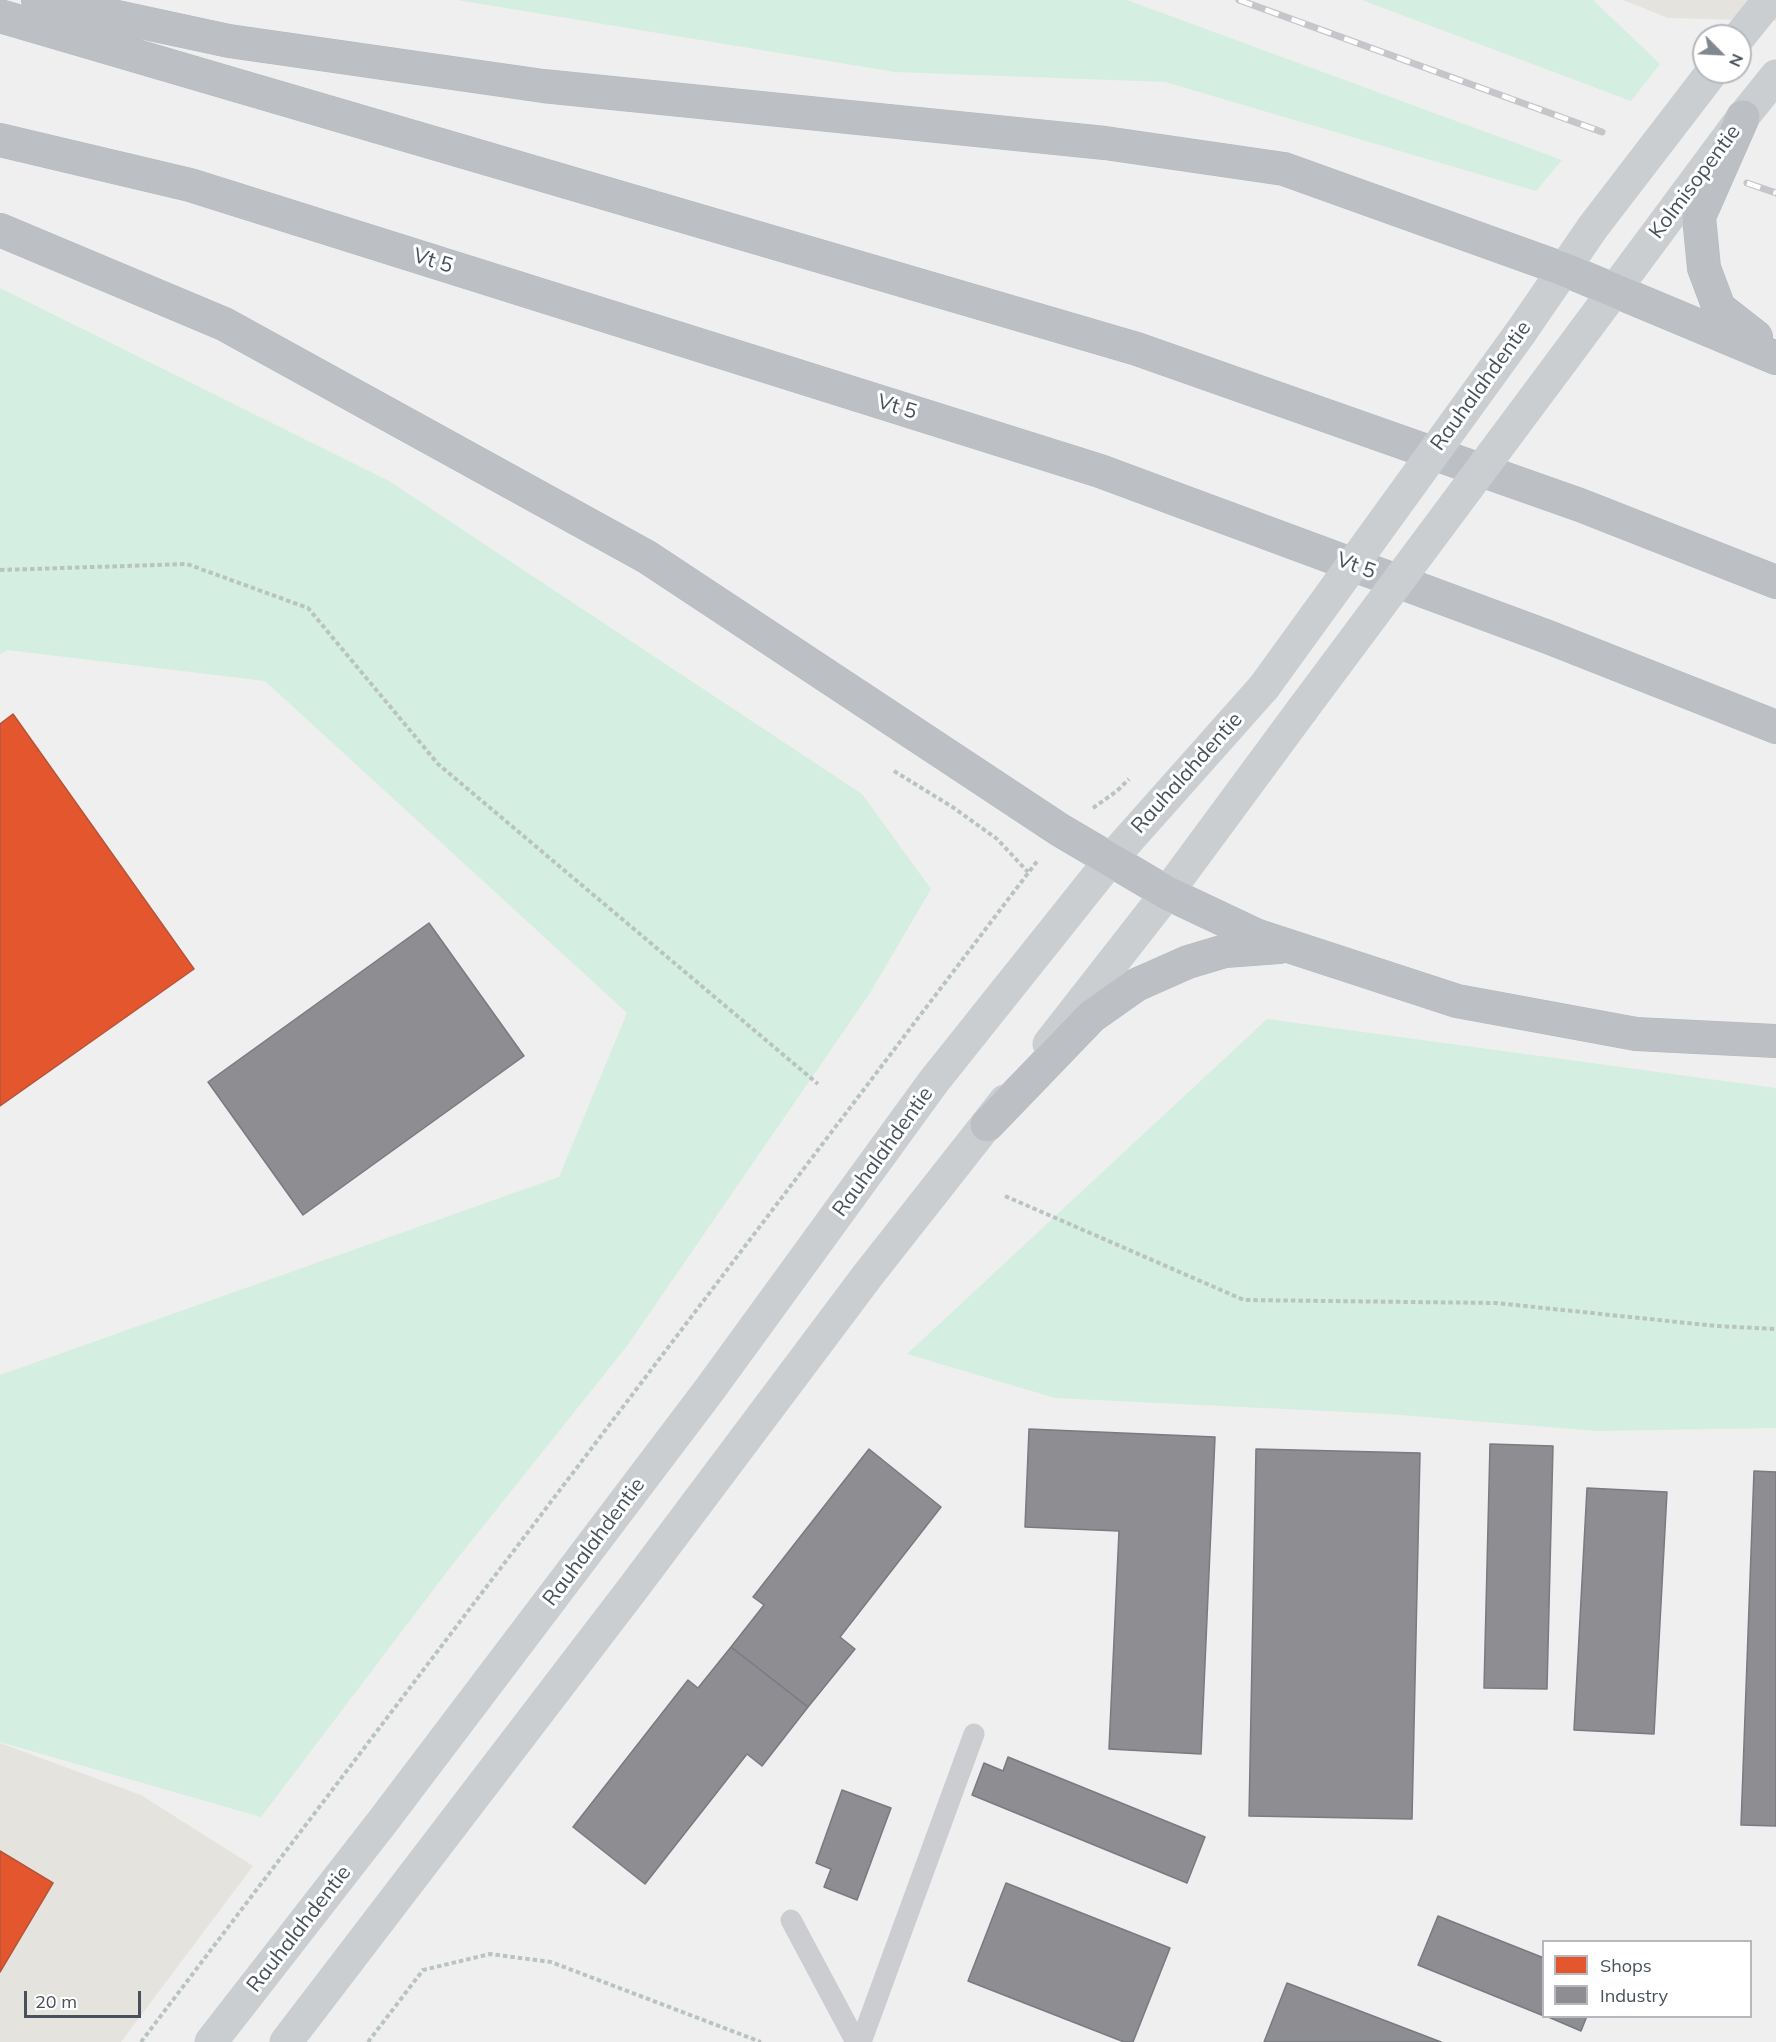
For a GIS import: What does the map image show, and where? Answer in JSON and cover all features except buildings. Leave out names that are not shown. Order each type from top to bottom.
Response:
[{"type":"highway","points":[[38,0],[229,41],[543,86],[1105,143],[1284,169],[1563,269],[1776,358]]},
{"type":"highway","points":[[0,16],[1137,349],[1580,505],[1776,582]]},
{"type":"highway","points":[[1743,117],[1699,218],[1704,268],[1719,308],[1776,353]]},
{"type":"highway","name":"Vt 5","points":[[0,140],[190,184],[1100,471],[1548,637],[1776,727]]},
{"type":"highway","points":[[0,230],[224,324],[647,557],[1060,830],[1112,858],[1167,893],[1258,936],[1457,1001],[1636,1034],[1776,1041]]},
{"type":"highway","points":[[987,1125],[1092,1016],[1136,985],[1188,962],[1226,951],[1287,946]]},
{"type":"main road","points":[[1750,24],[1769,0]]},
{"type":"main road","name":"Kolmisopentie","points":[[1615,289],[1776,76]]},
{"type":"main road","points":[[1563,269],[1703,84]]},
{"type":"main road","name":"Rauhalahdentie","points":[[211,2042],[383,1821],[688,1417],[934,1081],[1112,858],[1264,687],[1521,332],[1563,269]]},
{"type":"main road","points":[[286,2042],[634,1587],[868,1275],[1167,893],[1615,289]]},
{"type":"lane","points":[[861,2042],[974,1734]]},
{"type":"lane","points":[[791,1920],[855,2042]]},
{"type":"path","points":[[0,570],[187,564],[308,608],[438,764],[818,1084]]},
{"type":"path","points":[[894,771],[954,808],[997,840],[1028,872]]},
{"type":"path","points":[[141,2042],[1060,830],[1117,791],[1133,775]]},
{"type":"path","points":[[1005,1196],[1244,1300],[1496,1303],[1716,1326],[1776,1329]]},
{"type":"path","points":[[368,2042],[423,1970],[490,1954],[551,1962],[760,2042]]},
{"type":"shaded area","points":[[1623,0],[1776,0],[1776,21],[1668,18]]},
{"type":"shaded area","points":[[0,1743],[141,1795],[253,1866],[121,2042],[0,2042]]},
{"type":"green space","points":[[457,0],[1127,0],[1562,160],[1536,191],[1165,82],[895,72]]},
{"type":"green space","points":[[1362,0],[1593,0],[1660,64],[1631,101]]},
{"type":"green space","points":[[0,288],[389,481],[862,794],[931,889],[870,993],[627,1346],[449,1569],[261,1817],[0,1742],[0,1375],[559,1177],[627,1013],[265,681],[7,650],[0,654]]},
{"type":"green space","points":[[1267,1019],[1776,1088],[1776,1428],[1597,1431],[1388,1414],[1055,1398],[907,1354]]},
{"type":"railway","points":[[1239,0],[1602,132]]},
{"type":"railway","points":[[1747,183],[1776,193]]}]
